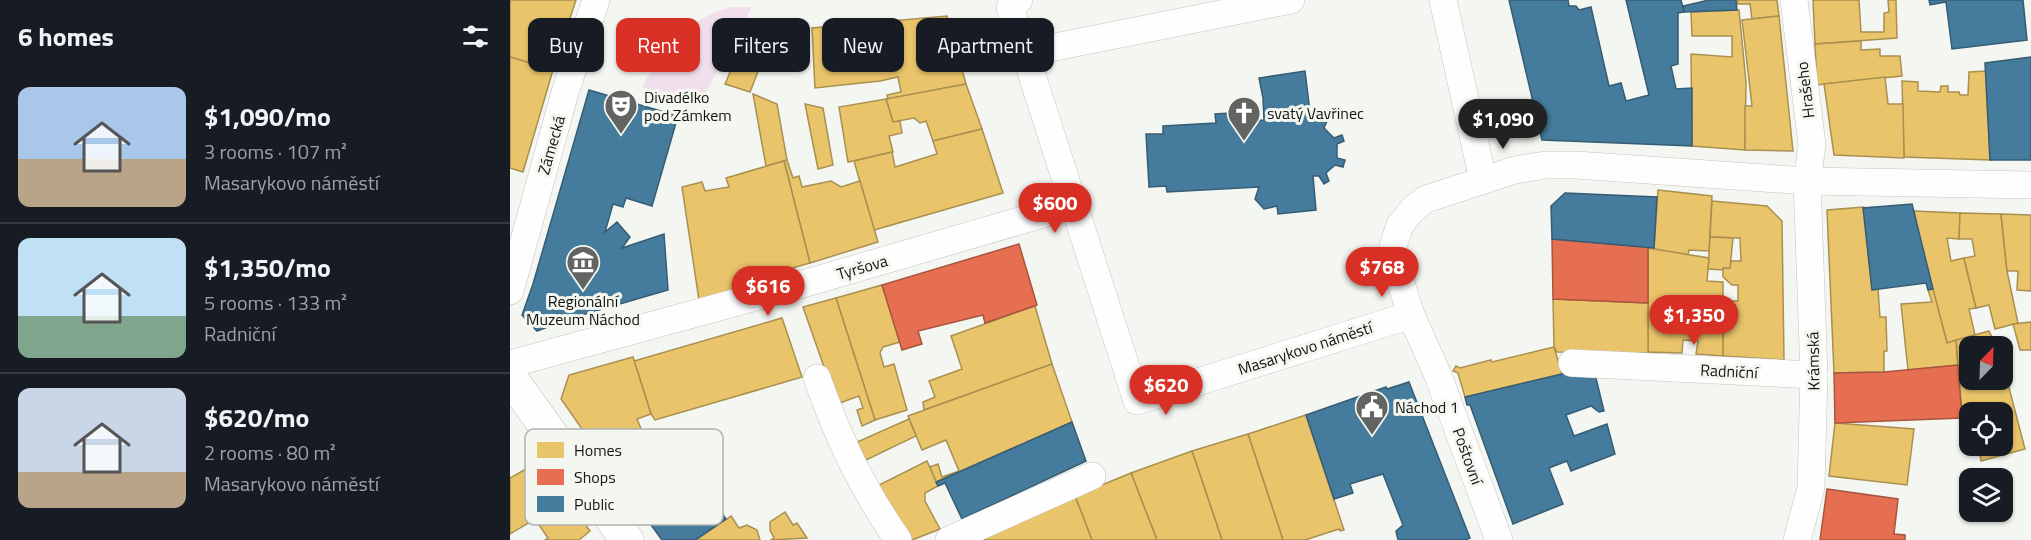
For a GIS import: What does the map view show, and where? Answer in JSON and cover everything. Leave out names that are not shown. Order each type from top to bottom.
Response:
[{"type":"street","name":"Zámecká","points":[[510,291],[566,89],[596,0]]},
{"type":"street","name":"Masarykovo náměstí","points":[[1014,18],[1010,7],[1019,0]]},
{"type":"street","points":[[1054,47],[1291,0]]},
{"type":"street","points":[[1443,0],[1483,180]]},
{"type":"street","name":"Hrašeho","points":[[1794,0],[1812,145],[1807,181]]},
{"type":"street","name":"Masarykovo náměstí","points":[[1031,72],[1137,401],[1411,315]]},
{"type":"street","points":[[1411,315],[1394,261],[1393,246],[1400,225],[1413,208],[1426,199],[1533,166],[1576,165],[1807,181],[2031,185]]},
{"type":"street","name":"Krámská","points":[[1797,540],[1811,488],[1814,375],[1807,181]]},
{"type":"street","name":"Tyršova","points":[[510,364],[789,288],[1074,205]]},
{"type":"street","name":"Poštovní","points":[[1411,315],[1437,373],[1499,540]]},
{"type":"street","name":"Radniční","points":[[1572,363],[1814,375]]},
{"type":"street","points":[[510,377],[547,429]]},
{"type":"street","points":[[817,378],[849,459],[871,500],[898,540]]},
{"type":"street","points":[[949,540],[1092,476]]},
{"type":"street","points":[[616,525],[627,540]]},
{"type":"shaded area","points":[[732,7],[752,7],[746,18],[712,18],[712,72],[717,72],[703,98],[688,100],[642,87],[651,72],[700,72],[700,20]]},
{"type":"building: Homes","points":[[510,0],[576,0],[570,18],[528,18],[528,62],[510,57]]},
{"type":"building: Homes","points":[[1737,0],[1777,0],[1779,16],[1752,19],[1750,4],[1738,4]]},
{"type":"building: Homes","points":[[1813,0],[1859,0],[1861,32],[1884,32],[1884,13],[1889,12],[1888,0],[1896,0],[1897,38],[1815,44]]},
{"type":"building: Homes","points":[[1739,10],[1746,82],[1745,150],[1692,146],[1691,54],[1732,57],[1732,36],[1692,36],[1691,12]]},
{"type":"building: Homes","points":[[947,16],[948,18],[924,18]]},
{"type":"building: Homes","points":[[1779,16],[1793,151],[1745,150],[1745,106],[1752,106],[1742,20]]},
{"type":"building: Homes","points":[[916,19],[916,72],[963,72],[966,84],[888,99],[887,95],[901,92],[898,77],[815,88],[812,28],[822,27],[822,72],[904,72],[904,20]]},
{"type":"building: Homes","points":[[1861,41],[1861,50],[1880,49],[1880,56],[1900,56],[1902,76],[1817,85],[1815,44]]},
{"type":"building: Homes","points":[[510,57],[528,62],[528,72],[552,72],[523,172],[510,168]]},
{"type":"building: Homes","points":[[1986,71],[1990,160],[1904,157],[1902,81],[1918,82],[1918,91],[1940,92],[1941,86],[1948,86],[1948,92],[1968,95],[1969,72]]},
{"type":"building: Homes","points":[[730,72],[758,72],[750,92],[725,84]]},
{"type":"building: Homes","points":[[1885,77],[1888,104],[1903,104],[1904,158],[1834,155],[1824,84]]},
{"type":"building: Homes","points":[[966,84],[982,129],[933,141],[926,121],[920,123],[914,118],[893,122],[886,99]]},
{"type":"building: Homes","points":[[753,94],[777,104],[787,160],[766,166]]},
{"type":"building: Homes","points":[[886,99],[893,122],[900,121],[902,133],[889,136],[893,152],[848,162],[839,107]]},
{"type":"building: Homes","points":[[805,104],[823,108],[833,165],[818,169]]},
{"type":"building: Homes","points":[[982,129],[1003,193],[874,230],[854,161],[892,152],[895,167],[937,154],[933,141]]},
{"type":"building: Homes","points":[[787,160],[793,178],[799,176],[802,187],[831,181],[841,187],[860,181],[878,242],[810,263],[784,161]]},
{"type":"building: Homes","points":[[784,161],[810,263],[736,284],[728,294],[699,300],[682,187],[702,182],[705,191],[729,187],[726,178]]},
{"type":"building: Homes","points":[[1658,190],[1712,196],[1709,251],[1689,250],[1688,255],[1654,249]]},
{"type":"building: Homes","points":[[1712,201],[1767,206],[1782,221],[1784,360],[1723,356],[1723,309],[1732,301],[1738,301],[1738,285],[1732,285],[1723,277],[1723,268],[1730,268],[1731,261],[1741,261],[1740,238],[1710,237]]},
{"type":"building: Homes","points":[[1864,207],[1872,290],[1878,289],[1880,317],[1886,317],[1887,351],[1884,351],[1884,372],[1834,373],[1827,210]]},
{"type":"building: Homes","points":[[1914,211],[1960,213],[1959,239],[1947,238],[1951,261],[1964,258],[1976,308],[1969,309],[1975,335],[1959,336],[1959,340],[1947,343]]},
{"type":"building: Homes","points":[[1960,213],[2001,214],[2007,271],[2018,323],[1995,329],[1989,305],[1976,308],[1964,258],[1975,256],[1972,239],[1959,239]]},
{"type":"building: Homes","points":[[2001,214],[2031,215],[2031,291],[2017,290],[2018,271],[2007,271]]},
{"type":"building: Homes","points":[[1710,237],[1733,238],[1730,268],[1708,269]]},
{"type":"building: Homes","points":[[1648,248],[1709,258],[1707,281],[1723,282],[1723,356],[1696,354],[1698,341],[1683,340],[1682,353],[1648,352]]},
{"type":"building: Homes","points":[[882,285],[900,342],[883,347],[880,353],[884,367],[894,364],[907,410],[875,420],[836,298]]},
{"type":"building: Homes","points":[[1933,289],[1947,343],[1956,340],[1958,365],[1908,370],[1901,304],[1932,302],[1928,290]]},
{"type":"building: Homes","points":[[836,298],[875,420],[862,426],[857,410],[863,408],[859,396],[837,404],[803,307]]},
{"type":"building: Homes","points":[[1553,299],[1648,303],[1648,352],[1655,353],[1557,352],[1554,347]]},
{"type":"building: Homes","points":[[1035,306],[1052,364],[924,410],[923,402],[935,397],[929,381],[962,369],[951,336]]},
{"type":"building: Homes","points":[[782,318],[802,377],[655,420],[634,361]]},
{"type":"building: Homes","points":[[2031,322],[2031,350],[2020,350],[2013,324]]},
{"type":"building: Homes","points":[[1989,331],[1991,336],[1971,336]]},
{"type":"building: Homes","points":[[1959,339],[1959,378],[1956,340]]},
{"type":"building: Homes","points":[[1554,347],[1562,374],[1465,397],[1458,373],[1453,371],[1456,366],[1460,368],[1491,360],[1492,362]]},
{"type":"building: Homes","points":[[633,357],[651,414],[637,419],[641,429],[582,429],[561,399],[569,375]]},
{"type":"building: Homes","points":[[1052,364],[1072,422],[936,482],[930,467],[938,464],[942,477],[959,471],[946,440],[922,450],[908,416]]},
{"type":"building: Homes","points":[[1960,390],[2010,390],[2013,402],[1961,402]]},
{"type":"building: Homes","points":[[2013,403],[2025,449],[2013,452]]},
{"type":"building: Homes","points":[[1306,415],[1344,530],[1339,529],[1305,540],[1283,540],[1248,434]]},
{"type":"building: Homes","points":[[909,419],[916,436],[866,460],[857,442]]},
{"type":"building: Homes","points":[[1835,423],[1914,429],[1907,485],[1829,476]]},
{"type":"building: Homes","points":[[1248,434],[1283,540],[1222,540],[1192,451]]},
{"type":"building: Homes","points":[[1192,451],[1222,540],[1157,540],[1131,473]]},
{"type":"building: Homes","points":[[1980,456],[1999,456],[1981,461]]},
{"type":"building: Homes","points":[[927,461],[938,486],[925,493],[925,501],[940,529],[912,540],[879,485]]},
{"type":"building: Homes","points":[[525,469],[525,525],[510,534],[510,478]]},
{"type":"building: Homes","points":[[1131,473],[1157,540],[1092,540],[1075,496]]},
{"type":"building: Homes","points":[[1075,496],[1092,540],[985,540],[982,534]]},
{"type":"building: Homes","points":[[785,512],[793,525],[797,523],[807,538],[771,540],[774,538],[770,530],[770,522]]},
{"type":"building: Homes","points":[[731,516],[739,528],[747,525],[757,530],[760,540],[696,540],[718,525],[723,525],[723,521]]},
{"type":"building: Homes","points":[[539,525],[585,525],[590,531],[579,540],[545,540],[548,538]]},
{"type":"building: Shops","points":[[1552,239],[1648,247],[1648,303],[1553,299]]},
{"type":"building: Shops","points":[[1019,244],[1037,305],[985,323],[983,315],[918,331],[922,344],[902,350],[882,285]]},
{"type":"building: Shops","points":[[1958,365],[1961,402],[1959,418],[1835,423],[1834,373],[1884,372]]},
{"type":"building: Shops","points":[[1827,489],[1898,499],[1894,534],[1905,535],[1905,540],[1820,540]]},
{"type":"building: Public","points":[[1509,0],[1568,0],[1569,6],[1576,6],[1579,10],[1591,7],[1609,86],[1621,83],[1626,101],[1649,95],[1626,0],[1681,0],[1684,12],[1678,13],[1678,64],[1671,66],[1676,89],[1692,88],[1692,146],[1542,140]]},
{"type":"building: Public","points":[[1709,0],[1736,0],[1737,10],[1684,12],[1683,6]]},
{"type":"building: Public","points":[[1929,0],[2023,0],[2027,40],[1952,49],[1946,2],[1930,5]]},
{"type":"building: Public","points":[[2031,57],[2031,160],[1990,160],[1985,63]]},
{"type":"building: Public","name":"svatý Vavřinec","points":[[1305,71],[1310,112],[1327,121],[1324,128],[1334,138],[1342,135],[1344,141],[1337,144],[1337,158],[1345,160],[1343,167],[1335,165],[1326,173],[1329,181],[1324,184],[1319,176],[1313,176],[1316,210],[1278,214],[1277,206],[1264,209],[1255,199],[1259,187],[1167,192],[1166,186],[1149,187],[1146,134],[1163,134],[1163,126],[1216,123],[1215,114],[1247,112],[1248,121],[1264,120],[1259,78]]},
{"type":"building: Public","points":[[589,90],[678,116],[652,206],[626,198],[623,207],[613,204],[605,232],[617,222],[630,237],[622,248],[664,234],[668,290],[568,319],[537,331],[522,315]]},
{"type":"building: Public","points":[[1565,193],[1657,197],[1654,248],[1552,239],[1551,206]]},
{"type":"building: Public","points":[[1912,204],[1933,289],[1928,290],[1926,283],[1872,290],[1863,208]]},
{"type":"building: Public","points":[[1562,374],[1595,374],[1604,411],[1599,412],[1591,406],[1566,415],[1574,436],[1607,424],[1615,454],[1571,471],[1567,461],[1549,468],[1563,504],[1513,524],[1470,405],[1467,405],[1465,397]]},
{"type":"building: Public","points":[[1409,382],[1470,538],[1465,540],[1398,540],[1396,531],[1403,525],[1383,474],[1350,484],[1353,493],[1334,499],[1306,415],[1386,387],[1387,389]]},
{"type":"building: Public","points":[[1072,422],[1086,461],[962,519],[945,483],[938,486],[936,482]]},
{"type":"building: Public","points":[[651,525],[717,525],[695,540],[662,540]]},
{"type":"place","name":"Divadélko pod Zámkem","points":[[621,135]]},
{"type":"place","name":"svatý Vavřinec","points":[[1244,142]]},
{"type":"place","name":"Regionální Muzeum Náchod","points":[[583,291]]},
{"type":"place","name":"Náchod 1","points":[[1372,436]]}]
